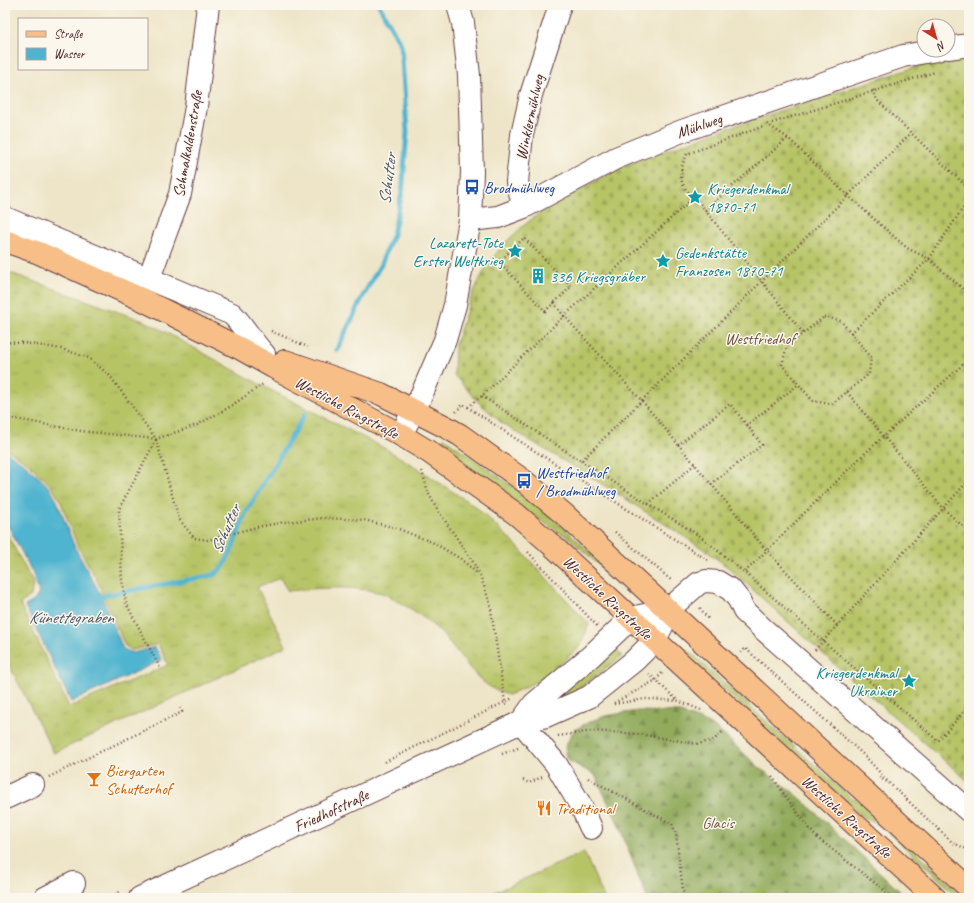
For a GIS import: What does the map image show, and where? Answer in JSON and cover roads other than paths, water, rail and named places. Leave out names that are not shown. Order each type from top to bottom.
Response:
[{"type":"main road","name":"Westliche Ringstraße","points":[[5,241],[39,253],[143,300],[241,349],[401,435],[429,452],[516,514],[544,538],[935,898]]},
{"type":"main road","name":"Westliche Ringstraße","points":[[241,349],[264,354],[380,394],[414,410],[460,435],[530,485],[565,515],[969,888]]},
{"type":"street","name":"Schmalkaldenstraße","points":[[149,278],[180,194],[196,106],[208,5]]},
{"type":"street","points":[[401,435],[414,410],[445,340],[455,305],[470,220],[472,172],[469,75],[463,23],[458,5]]},
{"type":"street","name":"Winklermühlweg","points":[[524,207],[518,182],[522,135],[531,95],[560,5]]},
{"type":"street","points":[[956,47],[969,45]]},
{"type":"street","name":"Mühlweg","points":[[470,220],[498,217],[524,207],[616,158],[682,131],[903,56],[938,60]]},
{"type":"street","points":[[5,218],[232,314],[240,322],[264,354]]},
{"type":"street","name":"Westliche Ringstraße","points":[[668,610],[699,583],[706,580],[718,582],[731,590],[739,600],[744,611],[762,628],[969,811]]},
{"type":"street","points":[[631,618],[668,610]]},
{"type":"street","name":"Friedhofstraße","points":[[140,898],[521,722],[546,716],[589,697],[634,661],[655,640],[668,610]]},
{"type":"street","name":"Friedhofstraße","points":[[521,722],[534,704],[591,656],[631,618]]},
{"type":"street","points":[[521,722],[556,764],[581,806],[591,828]]},
{"type":"street","points":[[5,798],[33,785]]},
{"type":"street","points":[[45,898],[74,883]]},
{"type":"water","name":"Künettegraben","points":[[5,451],[26,465],[49,487],[57,501],[75,548],[102,597],[123,649],[133,653],[155,647],[162,660],[71,702],[25,606],[34,601],[39,593],[33,574],[5,520]]},
{"type":"waterway","name":"Schutter","points":[[337,350],[362,298],[381,264],[393,234],[402,193],[407,132],[401,45],[379,5]]},
{"type":"waterway","name":"Schutter","points":[[96,597],[214,575],[223,567],[231,552],[245,514],[305,414]]},
{"type":"place","name":"Brodmühlweg","points":[[472,187]]},
{"type":"place","name":"Kriegerdenkmal 1870-71","points":[[695,197]]},
{"type":"place","name":"Lazarett-Tote Erster Weltkrieg","points":[[515,251]]},
{"type":"place","name":"Gedenkstätte Franzosen 1870-71","points":[[663,261]]},
{"type":"place","name":"336 Kriegsgräber","points":[[538,276]]},
{"type":"place","name":"Westfriedhof / Brodmühlweg","points":[[524,481]]},
{"type":"place","name":"Kriegerdenkmal Ukrainer","points":[[909,681]]},
{"type":"place","name":"Biergarten Schutterhof","points":[[94,779]]},
{"type":"place","name":"Traditional","points":[[544,808]]},
{"type":"park label","name":"Westfriedhof","points":[[760,338]]},
{"type":"park label","name":"Glacis","points":[[718,822]]}]
